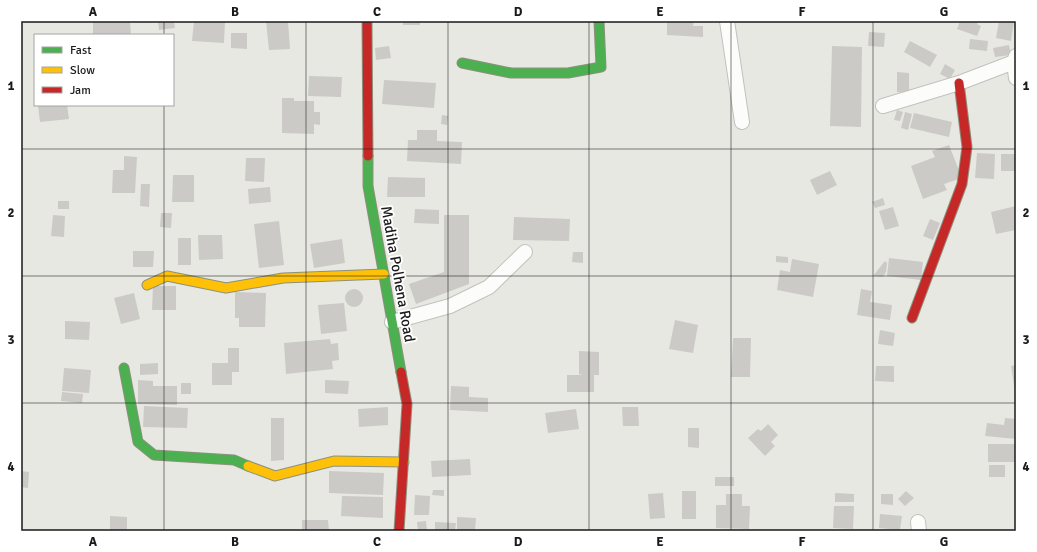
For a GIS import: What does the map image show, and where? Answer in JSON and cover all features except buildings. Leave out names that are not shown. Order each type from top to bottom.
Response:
[{"type":"street","name":"Madiha Polhena Road","points":[[367,21],[368,186],[407,404],[399,531]]},
{"type":"street","points":[[462,64],[511,73],[568,73],[601,66],[599,21]]},
{"type":"street","points":[[727,21],[742,122]]},
{"type":"street","points":[[883,106],[958,83],[1015,59],[1016,78]]},
{"type":"street","points":[[912,318],[962,184],[967,147],[958,83]]},
{"type":"street","points":[[392,322],[450,306],[489,287],[525,252]]},
{"type":"street","points":[[147,285],[167,276],[226,288],[283,278],[384,274]]},
{"type":"street","points":[[124,368],[138,442],[154,455],[234,460],[276,476],[334,461],[404,462]]},
{"type":"traffic: fast","points":[[462,63],[511,73],[568,73],[601,67],[599,21]]},
{"type":"traffic: fast","points":[[368,156],[368,186],[401,372]]},
{"type":"traffic: fast","points":[[124,368],[138,442],[154,455],[234,460],[248,466]]},
{"type":"traffic: slow","points":[[147,285],[167,276],[226,288],[283,278],[384,274]]},
{"type":"traffic: slow","points":[[248,466],[275,476],[334,461],[404,462]]},
{"type":"traffic: jam","points":[[367,21],[368,156]]},
{"type":"traffic: jam","points":[[912,318],[962,184],[967,147],[959,83]]},
{"type":"traffic: jam","points":[[399,531],[407,404],[401,372]]}]
